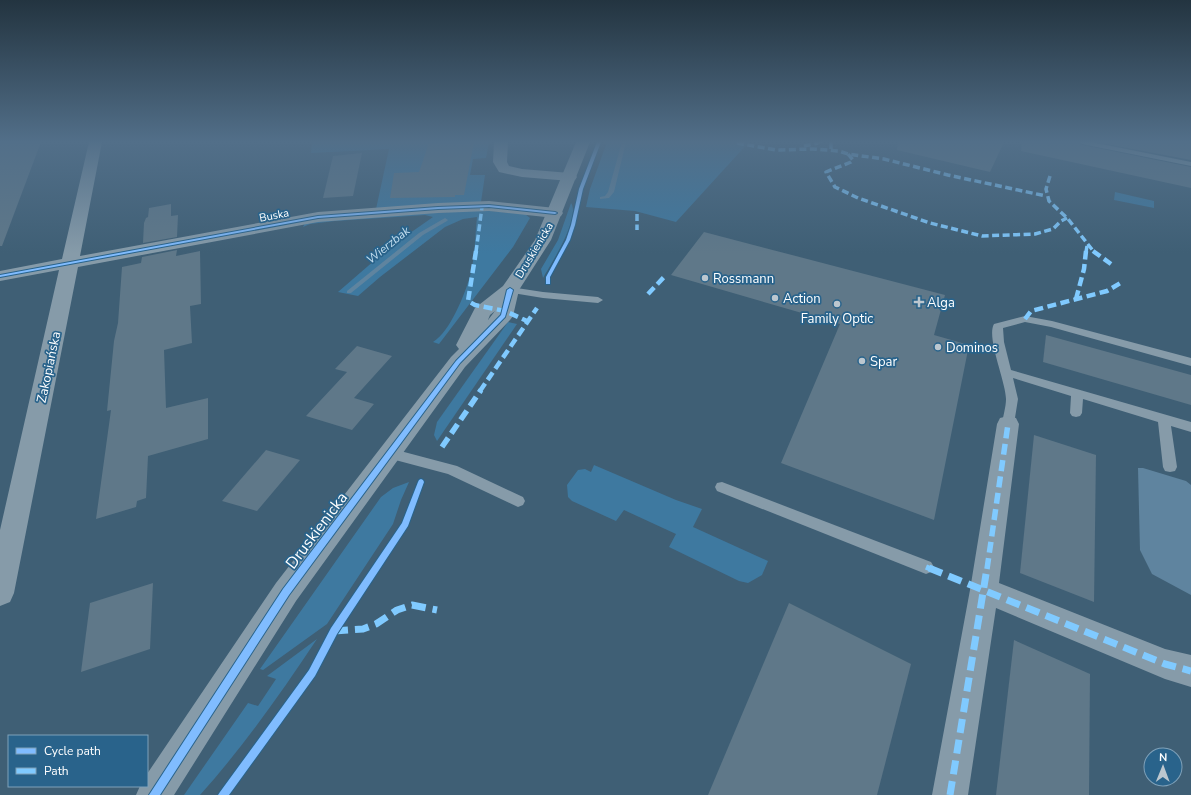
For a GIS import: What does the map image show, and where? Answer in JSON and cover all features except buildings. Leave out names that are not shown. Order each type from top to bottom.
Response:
[{"type":"street","name":"Zakopiańska","points":[[0,593],[87,179]]},
{"type":"street","name":"Druskienicka","points":[[154,795],[286,592],[458,362],[503,316],[510,290],[542,240],[569,179]]},
{"type":"street","name":"Buska","points":[[0,276],[318,216],[489,206],[555,213]]},
{"type":"street","points":[[950,795],[984,590],[1008,424]]},
{"type":"street","points":[[984,590],[1144,656],[1176,668],[1191,671]]},
{"type":"lane","points":[[510,290],[543,295],[598,300]]},
{"type":"lane","points":[[1008,424],[1012,399],[999,342],[998,326],[1025,319],[1052,324],[1191,362]]},
{"type":"lane","points":[[1006,372],[1191,427]]},
{"type":"lane","points":[[1076,413],[1077,393]]},
{"type":"lane","points":[[1164,419],[1170,467]]},
{"type":"lane","points":[[390,453],[452,470],[518,501]]},
{"type":"lane","points":[[722,486],[926,567]]},
{"type":"shaded area","points":[[382,179],[484,179],[481,202],[376,209]]},
{"type":"shaded area","points":[[594,179],[715,179],[676,222],[635,211],[586,207]]},
{"type":"shaded area","points":[[1115,192],[1154,201],[1154,208],[1114,200]]},
{"type":"shaded area","points":[[571,203],[573,210],[569,229],[543,278],[541,269],[558,240]]},
{"type":"shaded area","points":[[480,210],[525,214],[530,218],[513,247],[439,344],[433,342],[445,330],[451,321],[461,302],[470,276],[474,254],[477,217],[463,219],[445,227],[380,277],[358,296],[338,292],[390,247],[433,217],[425,215],[335,221],[310,224],[303,227],[306,221]]},
{"type":"shaded area","points":[[508,322],[517,324],[437,441],[434,435],[437,422]]},
{"type":"shaded area","points":[[594,465],[676,500],[702,509],[693,527],[768,561],[762,575],[748,583],[739,581],[669,547],[676,534],[624,510],[616,521],[572,501],[568,497],[567,485],[578,470],[585,469],[591,472]]},
{"type":"shaded area","points":[[1138,468],[1143,468],[1186,481],[1191,485],[1191,595],[1152,574],[1140,550]]},
{"type":"shaded area","points":[[409,482],[393,524],[327,624],[263,670],[260,669],[381,497],[393,488]]},
{"type":"shaded area","points":[[317,639],[262,719],[232,758],[200,795],[184,795],[248,703],[258,706],[276,679],[267,676]]},
{"type":"waterway","name":"Wierzbak","points":[[602,198],[607,197],[611,192],[614,179]]},
{"type":"waterway","name":"Wierzbak","points":[[349,292],[421,234],[445,220]]},
{"type":"marked path","points":[[830,179],[835,187],[858,198],[930,223],[982,236],[1035,234],[1053,229],[1061,221],[1067,218]]},
{"type":"marked path","points":[[967,179],[1046,196]]},
{"type":"marked path","points":[[1049,179],[1046,194],[1051,204],[1068,219],[1092,249],[1111,264]]},
{"type":"marked path","points":[[482,207],[468,301],[475,305],[505,311],[527,321]]},
{"type":"marked path","points":[[637,214],[637,230]]},
{"type":"marked path","points":[[1076,299],[1084,269],[1087,246]]},
{"type":"marked path","points":[[648,294],[665,276]]},
{"type":"marked path","points":[[1025,319],[1031,311],[1107,291],[1122,282]]},
{"type":"marked path","points":[[442,447],[537,308]]},
{"type":"marked path","points":[[950,795],[984,590],[1008,424]]},
{"type":"marked path","points":[[926,567],[1165,664],[1191,671]]},
{"type":"marked path","points":[[334,631],[363,629],[376,624],[397,610],[412,605],[437,610]]},
{"type":"cycle path","points":[[548,283],[548,277],[568,240],[585,179]]},
{"type":"cycle path","points":[[0,276],[318,217],[438,208],[489,206],[555,213]]},
{"type":"cycle path","points":[[154,795],[286,592],[458,362],[503,316],[510,290]]},
{"type":"cycle path","points":[[223,795],[312,673],[334,631],[405,524],[421,482]]},
{"type":"place","name":"Rossmann","points":[[705,278]]},
{"type":"place","name":"Action","points":[[775,298]]},
{"type":"place","name":"Alga","points":[[919,302]]},
{"type":"place","name":"Family Optic","points":[[837,304]]},
{"type":"place","name":"Dominos","points":[[938,347]]},
{"type":"place","name":"Spar","points":[[862,361]]}]
